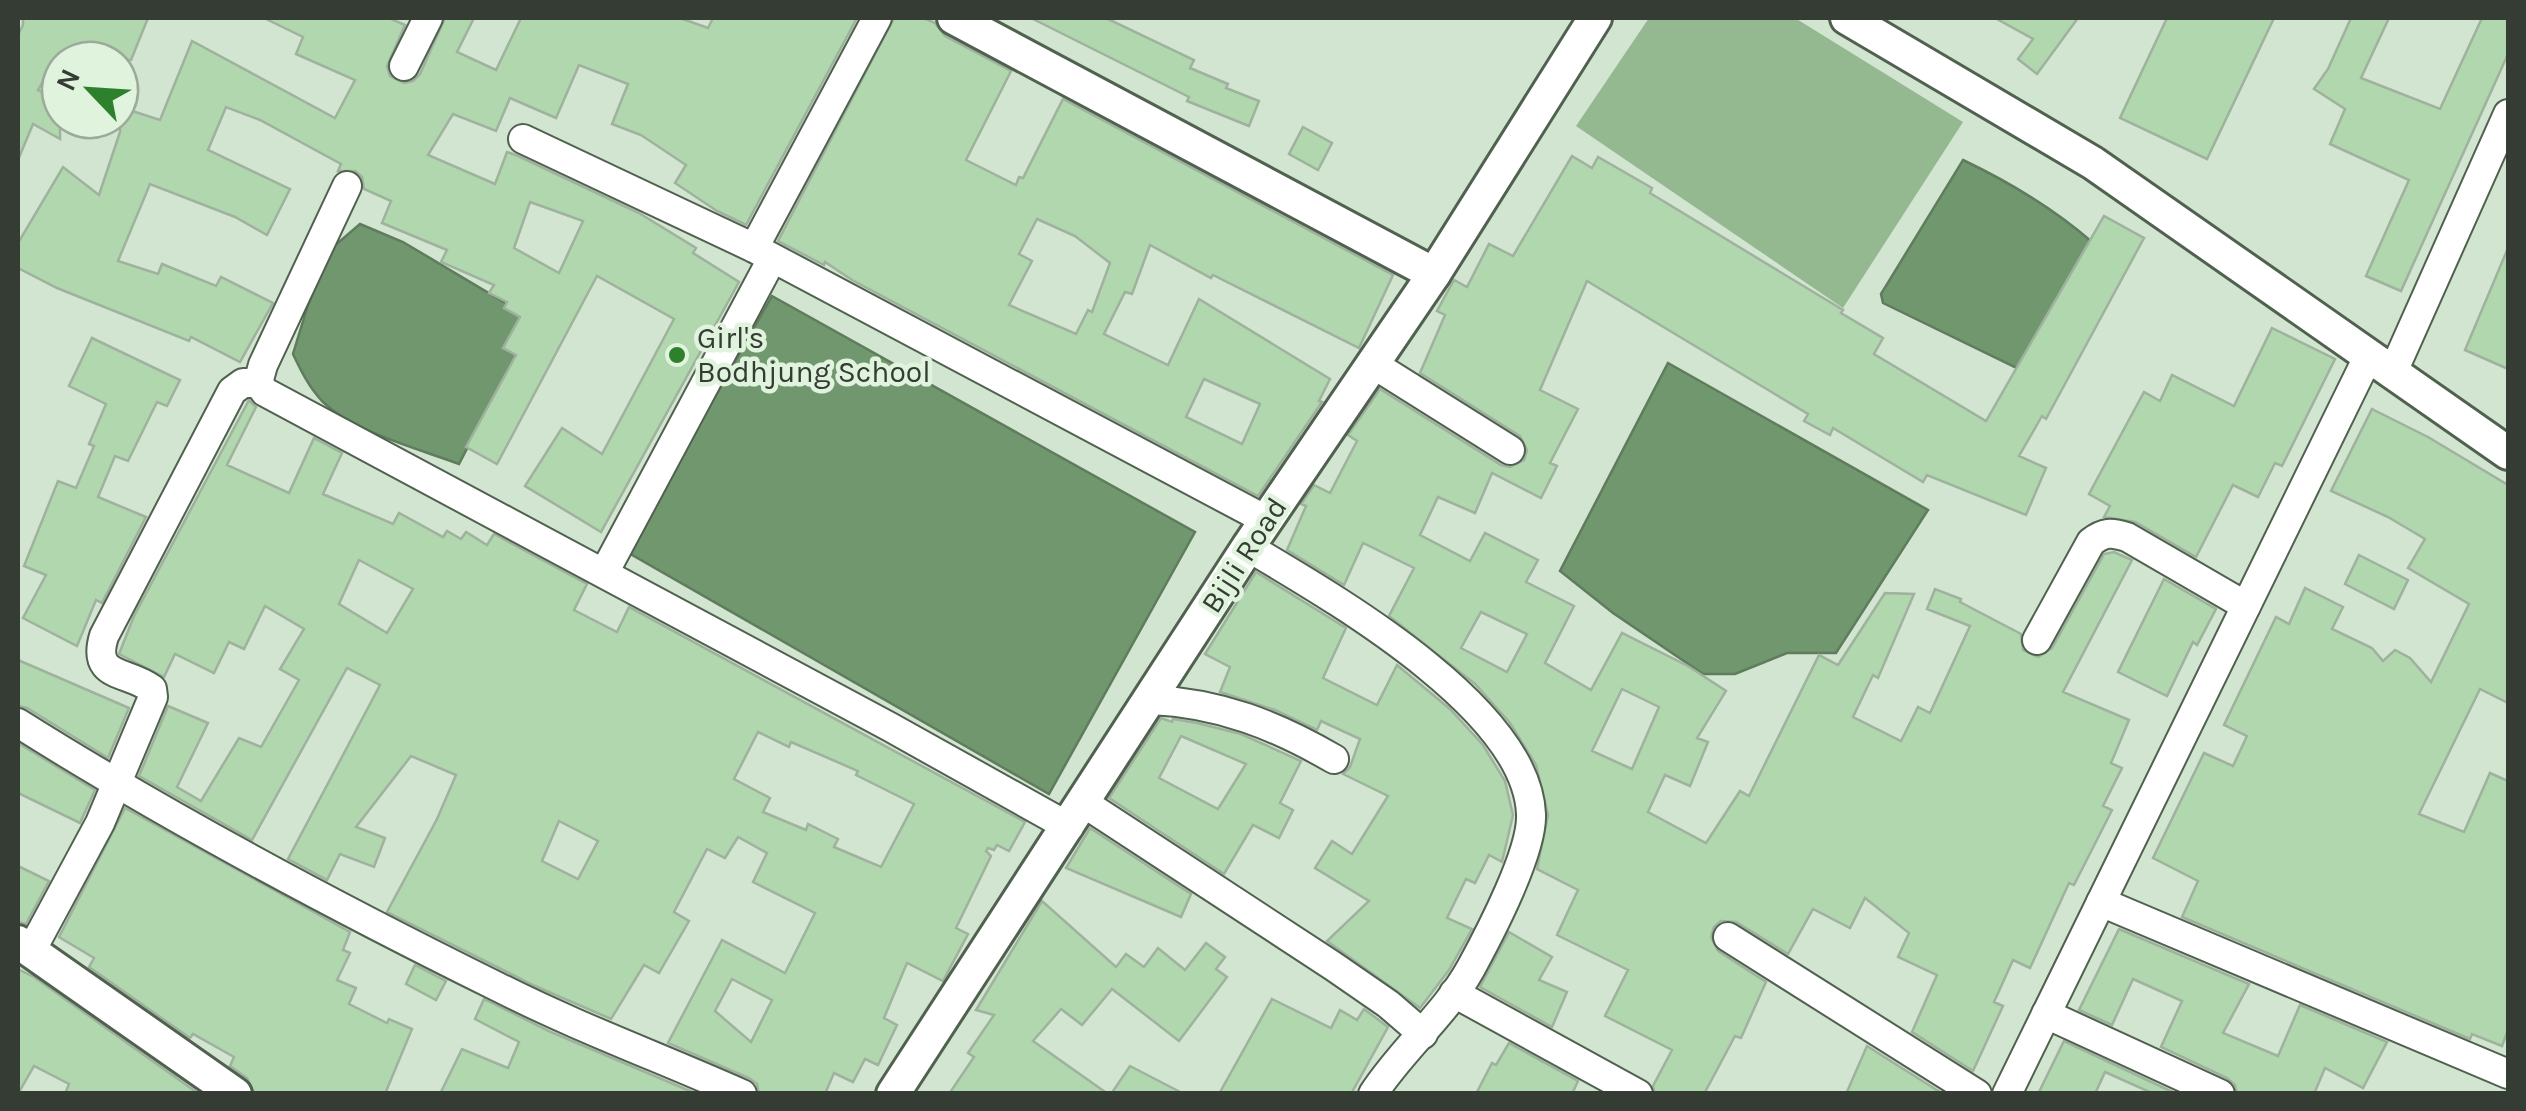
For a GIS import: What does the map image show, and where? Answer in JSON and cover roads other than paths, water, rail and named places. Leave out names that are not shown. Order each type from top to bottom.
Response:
[{"type":"street","points":[[404,66],[428,18]]},
{"type":"street","points":[[604,573],[877,18]]},
{"type":"street","points":[[954,18],[1434,274]]},
{"type":"street","name":"Bijli Road","points":[[894,1094],[1257,534],[1434,274],[1595,18]]},
{"type":"street","points":[[1846,18],[2093,163],[2508,453]]},
{"type":"street","points":[[2008,1094],[2246,606],[2380,366],[2508,114]]},
{"type":"street","points":[[523,139],[763,254],[1257,534],[1464,699],[1511,751],[1527,782],[1532,817],[1524,860],[1454,993],[1373,1094]]},
{"type":"street","points":[[258,384],[346,186]]},
{"type":"street","points":[[1373,364],[1510,450]]},
{"type":"street","points":[[235,1094],[24,946],[100,823],[154,697],[147,684],[110,669],[101,660],[104,636],[232,392],[243,384],[258,384],[336,434],[1076,815],[1333,966],[1424,1034]]},
{"type":"street","points":[[2037,640],[2091,542],[2112,532],[2246,606]]},
{"type":"street","points":[[1151,700],[1205,704],[1250,717],[1284,730],[1334,760]]},
{"type":"street","points":[[18,723],[115,784],[232,849],[501,989],[742,1094]]},
{"type":"street","points":[[2101,902],[2508,1074]]},
{"type":"street","points":[[1728,938],[1977,1094]]},
{"type":"street","points":[[1454,993],[1638,1094]]},
{"type":"street","points":[[2046,1014],[2220,1094]]},
{"type":"place","name":"Girl's Bodhjung School","points":[[677,355]]}]
